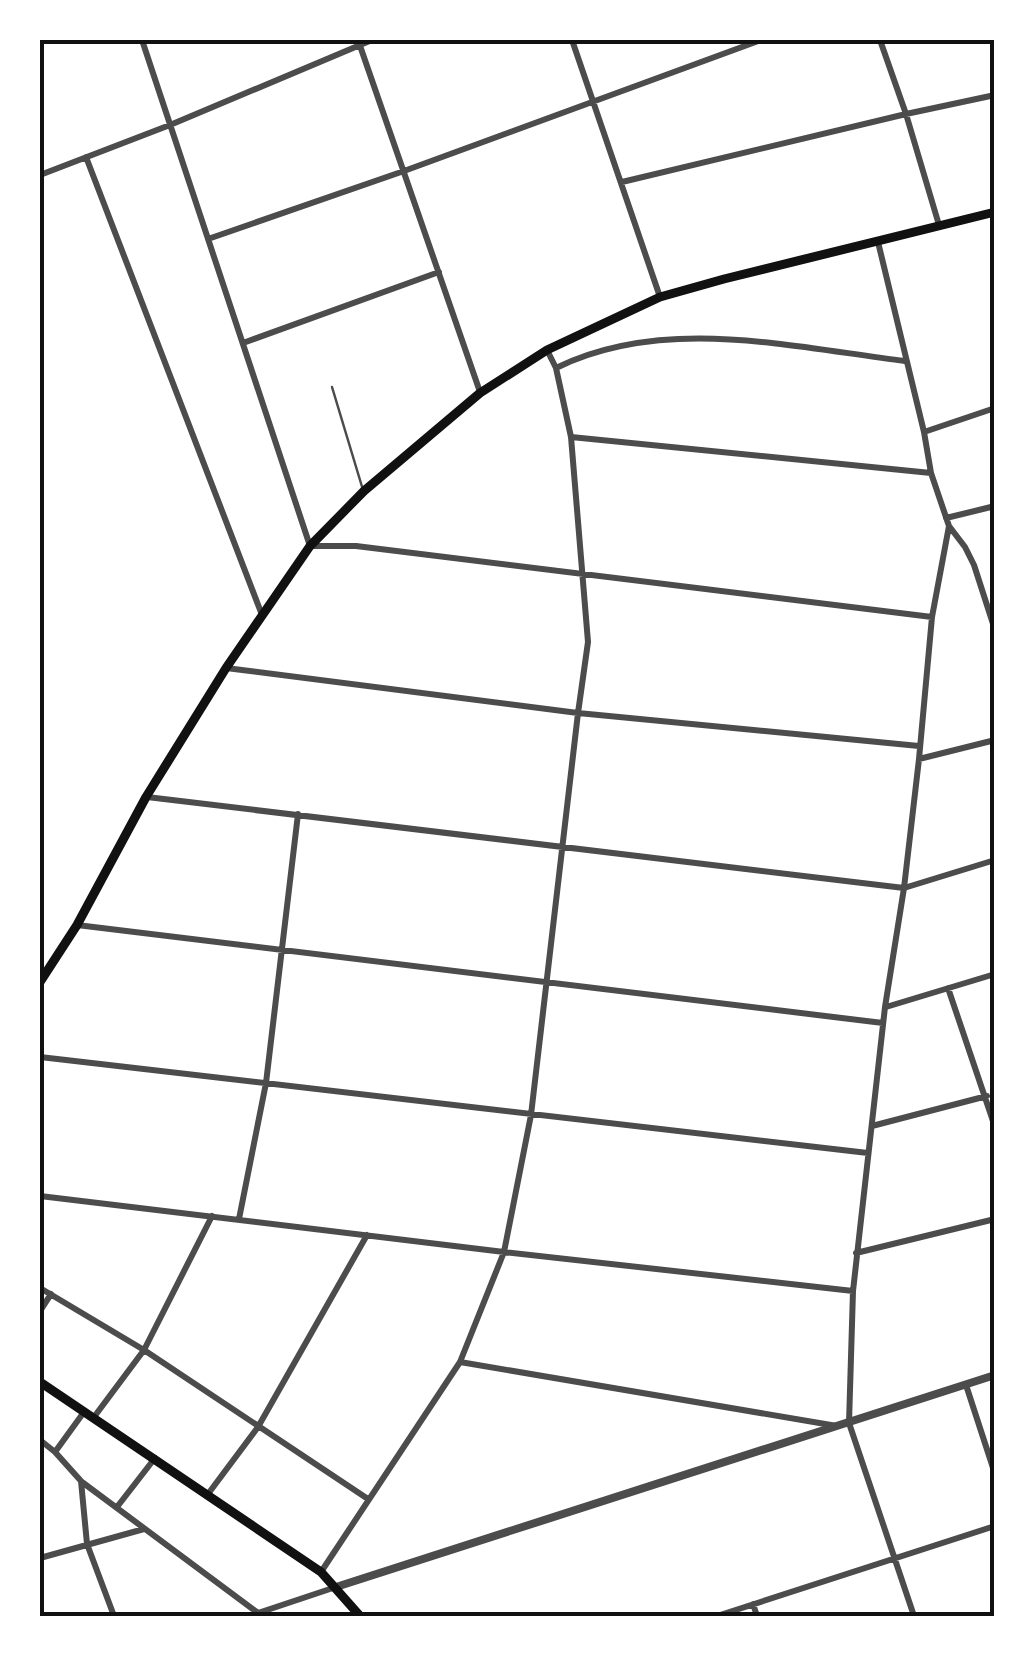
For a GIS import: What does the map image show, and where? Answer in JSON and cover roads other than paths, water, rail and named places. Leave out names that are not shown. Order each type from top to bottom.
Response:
[{"type":"main road","points":[[40,982],[77,925],[146,796],[226,668],[310,546],[364,491],[480,393],[547,350],[660,297],[995,212]]},
{"type":"main road","points":[[40,1382],[321,1572],[360,1616]]},
{"type":"street","points":[[142,40],[310,546],[356,546],[932,617]]},
{"type":"street","points":[[40,174],[170,125],[358,42],[372,40]]},
{"type":"street","points":[[572,40],[660,297]]},
{"type":"street","points":[[208,239],[762,40]]},
{"type":"street","points":[[880,40],[938,225]]},
{"type":"street","points":[[358,42],[480,393]]},
{"type":"street","points":[[622,182],[995,95]]},
{"type":"street","points":[[86,157],[262,614]]},
{"type":"street","points":[[878,242],[932,473],[947,522],[974,565],[995,630]]},
{"type":"street","points":[[243,343],[439,272]]},
{"type":"street","points":[[556,368],[580,356],[621,347],[715,337],[905,361]]},
{"type":"street","points":[[321,1572],[460,1362],[504,1252],[530,1116],[588,642],[572,438],[556,368],[547,350]]},
{"type":"street","points":[[924,432],[995,408]]},
{"type":"street","points":[[572,438],[932,473]]},
{"type":"street","points":[[947,522],[995,506]]},
{"type":"street","points":[[914,1616],[849,1422],[856,1253],[885,1007],[904,888],[932,617],[947,522]]},
{"type":"street","points":[[226,668],[578,712],[920,746]]},
{"type":"street","points":[[919,760],[995,740]]},
{"type":"street","points":[[146,796],[904,888],[995,860]]},
{"type":"street","points":[[239,1220],[266,1082],[298,814]]},
{"type":"street","points":[[77,925],[883,1023]]},
{"type":"street","points":[[885,1007],[995,974]]},
{"type":"street","points":[[948,988],[995,1126]]},
{"type":"street","points":[[40,1057],[868,1153]]},
{"type":"street","points":[[872,1126],[987,1096]]},
{"type":"street","points":[[40,1196],[853,1291]]},
{"type":"street","points":[[94,1417],[144,1350],[212,1216]]},
{"type":"street","points":[[856,1253],[995,1218]]},
{"type":"street","points":[[208,1494],[258,1426],[367,1234]]},
{"type":"street","points":[[40,1288],[144,1350],[368,1499]]},
{"type":"street","points":[[40,1311],[51,1294]]},
{"type":"street","points":[[460,1362],[838,1426]]},
{"type":"street","points":[[249,1616],[995,1376]]},
{"type":"street","points":[[966,1385],[995,1474]]},
{"type":"street","points":[[55,1452],[84,1411]]},
{"type":"street","points":[[40,1440],[81,1481],[261,1614]]},
{"type":"street","points":[[118,1507],[155,1458]]},
{"type":"street","points":[[81,1481],[88,1544],[114,1616]]},
{"type":"street","points":[[717,1616],[995,1526]]},
{"type":"street","points":[[40,1558],[145,1529]]},
{"type":"street","points":[[753,1604],[757,1616]]},
{"type":"lane","points":[[332,387],[364,491]]}]
